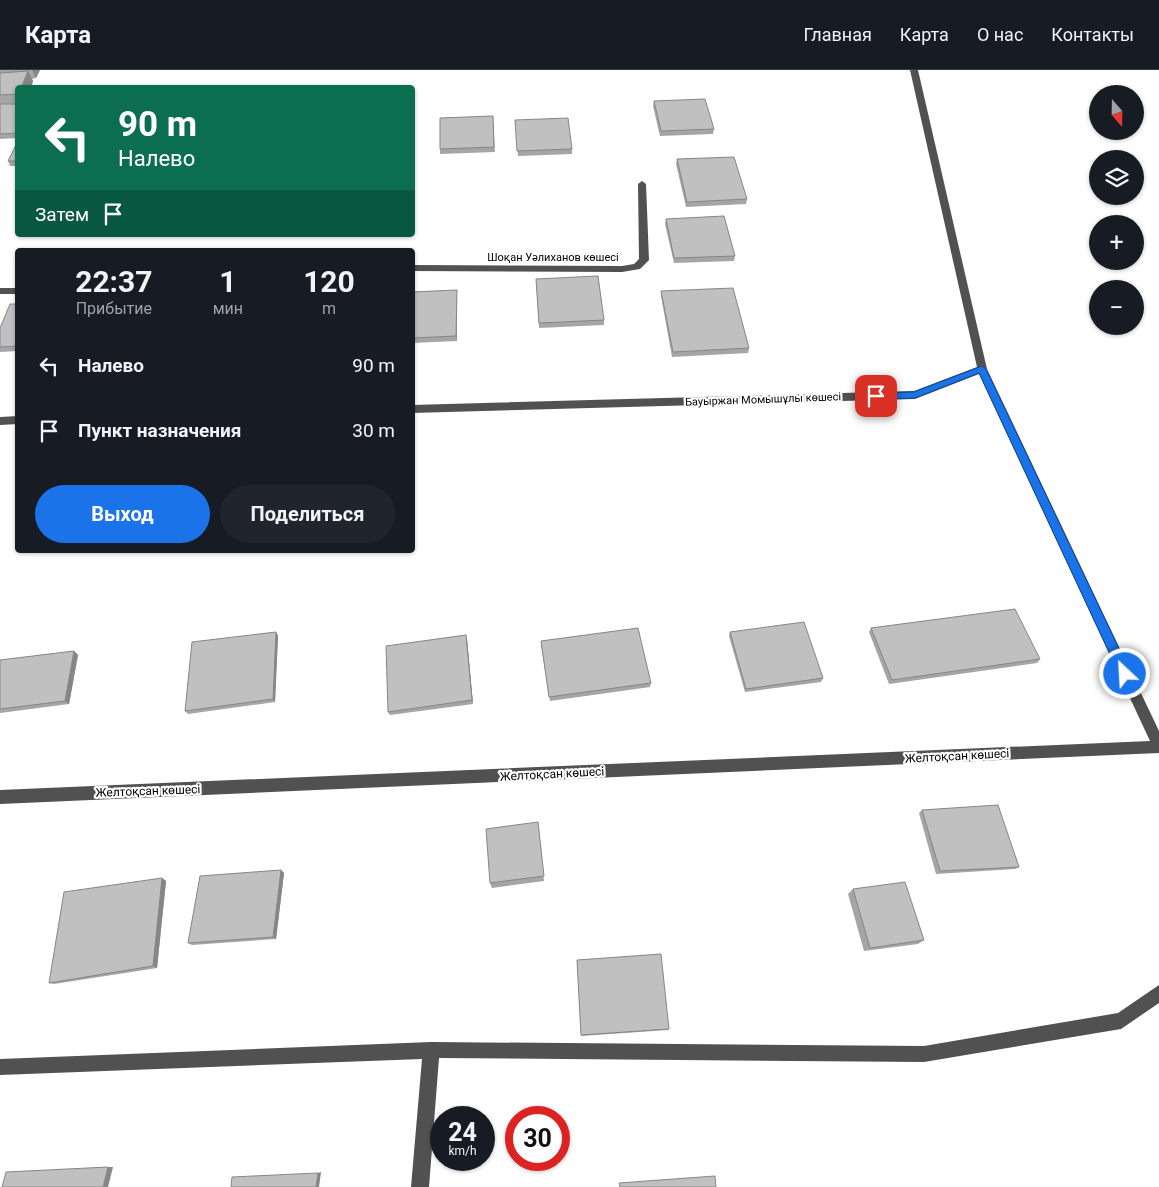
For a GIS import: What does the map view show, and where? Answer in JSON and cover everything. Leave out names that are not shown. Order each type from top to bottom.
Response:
[{"type":"street","points":[[914,70],[982,369],[1159,746]]},
{"type":"street","name":"Шоқан Уәлиханов көшесі","points":[[415,268],[622,269],[637,267],[644,260],[642,184]]},
{"type":"street","points":[[0,291],[15,291]]},
{"type":"street","name":"Бауыржан Момышұлы көшесі","points":[[415,409],[915,395],[982,369]]},
{"type":"street","points":[[0,421],[15,420]]},
{"type":"street","name":"Желтоқсан көшесі","points":[[0,797],[378,782],[1159,746]]},
{"type":"street","points":[[0,1067],[431,1050],[924,1054],[1121,1021],[1159,993]]},
{"type":"street","points":[[420,1187],[431,1050]]},
{"type":"building","points":[[28,71],[22,85],[15,85],[15,94],[0,95],[0,73]]},
{"type":"building","points":[[705,99],[714,129],[661,131],[654,101]]},
{"type":"building","points":[[0,104],[15,104],[15,133],[0,134]]},
{"type":"building","points":[[493,116],[494,147],[440,149],[440,118]]},
{"type":"building","points":[[568,118],[572,149],[517,151],[515,120]]},
{"type":"building","points":[[15,147],[15,161],[8,161]]},
{"type":"building","points":[[734,157],[747,199],[687,202],[677,159]]},
{"type":"building","points":[[724,216],[735,256],[674,258],[666,219]]},
{"type":"building","points":[[598,276],[604,320],[539,323],[536,279]]},
{"type":"building","points":[[733,288],[749,348],[673,352],[661,291]]},
{"type":"building","points":[[457,290],[456,336],[415,338],[415,292]]},
{"type":"building","points":[[10,304],[15,304],[15,346],[0,347],[0,328]]},
{"type":"building","points":[[1015,609],[1040,659],[892,680],[871,628]]},
{"type":"building","points":[[804,622],[823,678],[746,689],[730,632]]},
{"type":"building","points":[[638,628],[651,683],[549,697],[541,641]]},
{"type":"building","points":[[276,632],[273,699],[185,711],[192,642]]},
{"type":"building","points":[[466,635],[472,700],[388,712],[386,646]]},
{"type":"building","points":[[74,651],[65,701],[0,709],[0,660]]},
{"type":"building","points":[[998,805],[1019,867],[940,871],[922,810]]},
{"type":"building","points":[[538,822],[544,876],[490,883],[486,829]]},
{"type":"building","points":[[281,870],[273,937],[188,943],[200,876]]},
{"type":"building","points":[[162,878],[153,966],[49,983],[64,892]]},
{"type":"building","points":[[905,882],[924,940],[870,948],[853,889]]},
{"type":"building","points":[[661,954],[669,1029],[581,1035],[577,960]]},
{"type":"building","points":[[108,1167],[103,1187],[2,1187],[6,1172]]},
{"type":"building","points":[[318,1173],[316,1187],[231,1187],[232,1177]]},
{"type":"building","points":[[715,1176],[716,1187],[620,1187],[619,1183]]},
{"type":"route","points":[[876,396],[915,395],[982,369],[1125,674]]}]
